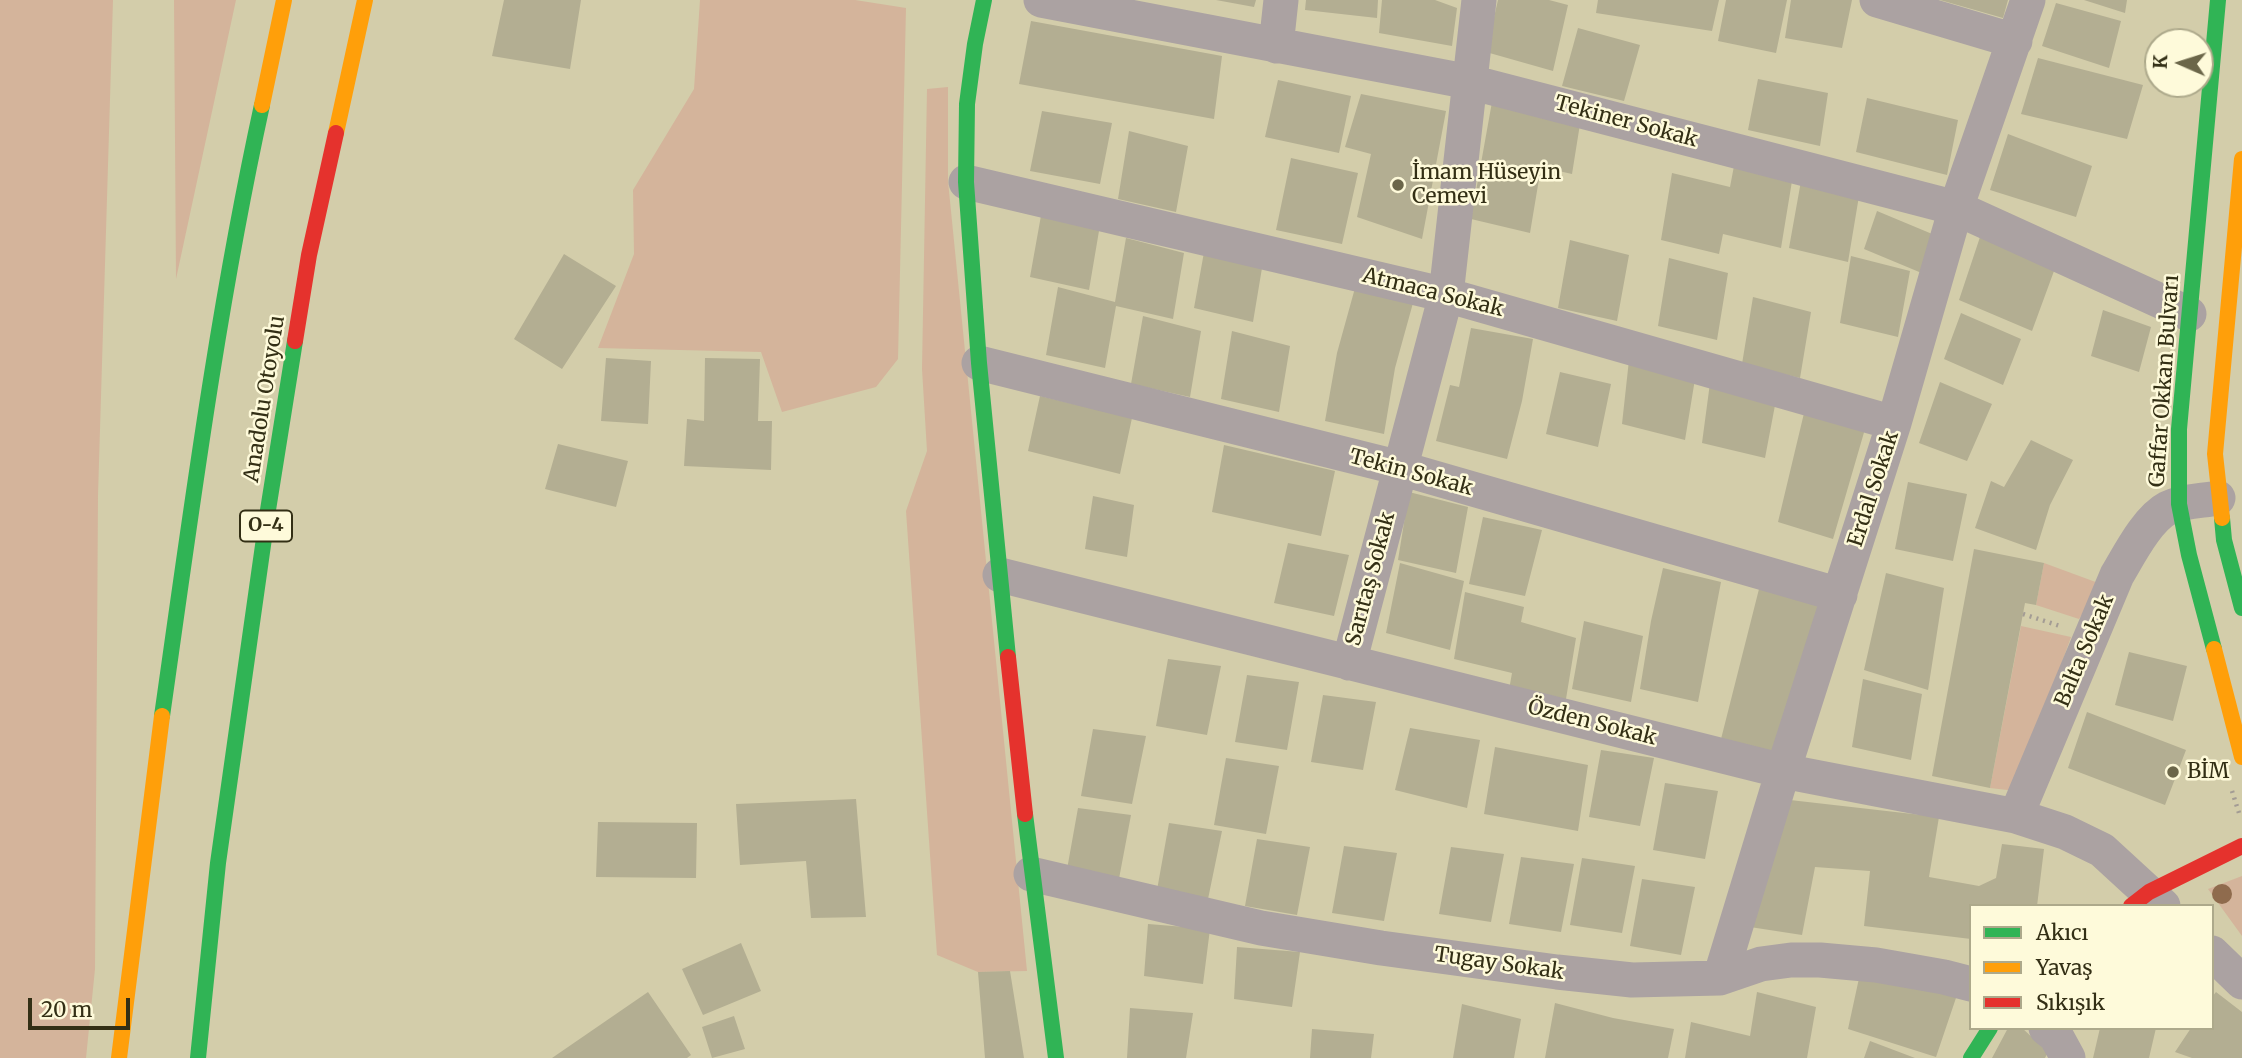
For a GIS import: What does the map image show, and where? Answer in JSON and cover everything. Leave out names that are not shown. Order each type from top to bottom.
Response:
[{"type":"main road","points":[[119,1058],[145,842],[180,590],[224,307],[284,0]]},
{"type":"main road","name":"Anadolu Otoyolu","points":[[198,1058],[218,863],[272,484],[309,255],[365,0]]},
{"type":"main road","points":[[984,0],[967,104],[966,182],[979,363],[1000,575],[1031,874],[1056,1058]]},
{"type":"main road","name":"Gaffar Okkan Bulvarı","points":[[2218,0],[2179,429],[2179,504],[2189,555],[2242,757]]},
{"type":"main road","points":[[2242,159],[2233,349],[2215,454],[2224,540],[2242,608]]},
{"type":"main road","points":[[2148,901],[2242,846]]},
{"type":"main road","points":[[1971,1058],[1989,1030]]},
{"type":"street","name":"Tekiner Sokak","points":[[1041,0],[1470,82],[1956,208],[2189,314]]},
{"type":"street","points":[[1276,46],[1282,0]]},
{"type":"street","name":"Sarıtaş Sokak","points":[[1349,663],[1446,295],[1479,0]]},
{"type":"street","points":[[1877,0],[2015,41]]},
{"type":"street","name":"Erdal Sokak","points":[[1720,978],[1783,771],[1895,423],[1956,208],[2028,0]]},
{"type":"street","name":"Atmaca Sokak","points":[[966,182],[1446,295],[1895,423]]},
{"type":"street","name":"Tekin Sokak","points":[[979,363],[1400,468],[1840,595]]},
{"type":"street","points":[[2179,504],[2218,498]]},
{"type":"street","name":"Balta Sokak","points":[[2016,816],[2117,575],[2150,524],[2166,509],[2179,504]]},
{"type":"street","name":"Özden Sokak","points":[[1000,575],[1783,771],[2016,816],[2065,832],[2102,850],[2148,901]]},
{"type":"street","name":"Tugay Sokak","points":[[1031,874],[1261,928],[1381,948],[1557,972],[1632,980],[1720,978],[1761,964],[1820,960],[1876,965],[1969,983]]},
{"type":"street","points":[[2214,955],[2242,982]]},
{"type":"street","points":[[2048,1030],[2056,1036],[2068,1058]]},
{"type":"shaded area","points":[[0,0],[113,0],[98,495],[95,969],[86,1058],[0,1058]]},
{"type":"shaded area","points":[[174,0],[236,0],[176,279]]},
{"type":"shaded area","points":[[700,0],[855,0],[906,8],[898,359],[876,387],[782,412],[761,352],[598,348],[634,254],[633,190],[694,89]]},
{"type":"shaded area","points":[[948,87],[948,181],[1027,971],[978,972],[937,955],[906,511],[927,451],[922,369],[927,89]]},
{"type":"shaded area","points":[[2044,563],[2101,584],[2079,619],[2036,605]]},
{"type":"shaded area","points":[[2021,626],[2071,637],[2016,791],[1990,788]]},
{"type":"shaded area","points":[[2242,876],[2242,936],[2208,889]]},
{"type":"building","points":[[504,0],[581,0],[570,69],[492,56]]},
{"type":"building","points":[[1216,0],[1256,0],[1254,7]]},
{"type":"building","points":[[1306,0],[1378,0],[1377,18],[1305,10]]},
{"type":"building","points":[[1382,0],[1435,0],[1457,8],[1452,46],[1379,33]]},
{"type":"building","points":[[1498,0],[1549,0],[1568,5],[1553,71],[1486,52]]},
{"type":"building","points":[[1598,0],[1719,0],[1712,31],[1596,13]]},
{"type":"building","points":[[1726,0],[1787,0],[1776,53],[1718,41]]},
{"type":"building","points":[[1791,0],[1852,0],[1842,48],[1785,38]]},
{"type":"building","points":[[1940,0],[2008,0],[2003,18]]},
{"type":"building","points":[[2084,0],[2127,0],[2125,13]]},
{"type":"building","points":[[2056,3],[2121,21],[2109,68],[2042,46]]},
{"type":"building","points":[[1031,21],[1222,56],[1214,119],[1019,84]]},
{"type":"building","points":[[1578,28],[1640,45],[1624,101],[1562,86]]},
{"type":"building","points":[[2038,58],[2143,85],[2127,139],[2021,114]]},
{"type":"building","points":[[1758,79],[1828,93],[1820,146],[1748,130]]},
{"type":"building","points":[[1278,80],[1351,96],[1339,153],[1265,137]]},
{"type":"building","name":"İmam Hüseyin Cemevi","points":[[1361,94],[1446,111],[1422,239],[1357,217],[1371,154],[1345,147]]},
{"type":"building","points":[[1867,98],[1958,120],[1947,175],[1856,152]]},
{"type":"building","points":[[1492,102],[1580,124],[1572,174],[1541,167],[1530,233],[1471,219]]},
{"type":"building","points":[[1042,111],[1112,123],[1100,184],[1030,171]]},
{"type":"building","points":[[1129,131],[1188,146],[1176,212],[1118,199]]},
{"type":"building","points":[[2008,134],[2092,166],[2076,217],[1990,190]]},
{"type":"building","points":[[1291,158],[1358,173],[1342,244],[1276,230]]},
{"type":"building","points":[[1734,166],[1792,181],[1781,248],[1723,234],[1719,254],[1661,240],[1672,173],[1730,187]]},
{"type":"building","points":[[1801,181],[1859,196],[1848,262],[1789,248]]},
{"type":"building","points":[[1042,210],[1100,225],[1089,290],[1030,277]]},
{"type":"building","points":[[1877,211],[1937,236],[1924,274],[1864,249]]},
{"type":"building","points":[[1981,234],[2054,271],[2032,331],[1959,300]]},
{"type":"building","points":[[1126,238],[1184,253],[1173,319],[1116,306],[1105,368],[1046,355],[1058,287],[1115,302]]},
{"type":"building","points":[[1570,240],[1629,255],[1617,321],[1558,308]]},
{"type":"building","points":[[1206,241],[1264,256],[1253,322],[1194,308]]},
{"type":"building","points":[[564,254],[616,286],[562,369],[514,339]]},
{"type":"building","points":[[1851,256],[1910,271],[1898,337],[1840,323]]},
{"type":"building","points":[[1669,258],[1728,273],[1717,340],[1658,326]]},
{"type":"building","points":[[1355,288],[1413,303],[1395,368],[1384,434],[1325,421],[1337,353]]},
{"type":"building","points":[[1753,297],[1811,312],[1800,378],[1742,364]]},
{"type":"building","points":[[2103,310],[2151,327],[2139,372],[2091,356]]},
{"type":"building","points":[[1961,313],[2021,339],[2003,385],[1944,359]]},
{"type":"building","points":[[1143,316],[1201,331],[1190,397],[1131,384]]},
{"type":"building","points":[[1471,328],[1533,339],[1522,401],[1507,459],[1436,441],[1450,385],[1459,387]]},
{"type":"building","points":[[1232,331],[1290,346],[1279,412],[1221,399]]},
{"type":"building","points":[[606,358],[651,361],[648,424],[601,421]]},
{"type":"building","points":[[705,358],[760,359],[758,421],[772,421],[771,470],[684,466],[687,419],[704,421]]},
{"type":"building","points":[[1629,360],[1695,379],[1685,440],[1622,424]]},
{"type":"building","points":[[1560,372],[1611,384],[1598,447],[1546,434]]},
{"type":"building","points":[[1940,382],[1992,404],[1967,461],[1919,443]]},
{"type":"building","points":[[1710,383],[1776,400],[1765,458],[1702,443]]},
{"type":"building","points":[[1040,396],[1132,418],[1120,474],[1028,451]]},
{"type":"building","points":[[1805,409],[1865,429],[1833,539],[1778,522]]},
{"type":"building","points":[[2031,440],[2073,460],[2050,505],[2036,550],[1975,528],[1991,481],[2004,487]]},
{"type":"building","points":[[558,444],[628,461],[616,507],[545,489]]},
{"type":"building","points":[[1224,445],[1335,471],[1321,536],[1212,512]]},
{"type":"building","points":[[1908,482],[1967,494],[1953,561],[1895,549]]},
{"type":"building","points":[[1409,492],[1468,507],[1456,573],[1398,560]]},
{"type":"building","points":[[1093,496],[1134,505],[1127,557],[1085,549]]},
{"type":"building","points":[[1483,517],[1542,530],[1525,596],[1469,584]]},
{"type":"building","points":[[1288,543],[1349,555],[1334,616],[1274,603]]},
{"type":"building","points":[[1974,549],[2044,563],[2036,605],[2025,603],[1990,788],[1932,776]]},
{"type":"building","points":[[1400,563],[1464,581],[1450,650],[1386,633]]},
{"type":"building","points":[[1663,568],[1721,582],[1698,702],[1640,689]]},
{"type":"building","points":[[1886,573],[1944,588],[1928,690],[1864,670]]},
{"type":"building","points":[[1759,589],[1825,605],[1777,755],[1720,743]]},
{"type":"building","points":[[1465,592],[1524,607],[1521,622],[1576,638],[1565,705],[1509,690],[1512,673],[1454,659]]},
{"type":"building","points":[[1584,621],[1643,636],[1631,702],[1572,689]]},
{"type":"building","points":[[2129,652],[2187,666],[2173,721],[2115,705]]},
{"type":"building","points":[[1168,659],[1221,666],[1207,735],[1156,726]]},
{"type":"building","points":[[1247,675],[1299,682],[1287,750],[1235,742]]},
{"type":"building","points":[[1863,679],[1922,694],[1911,760],[1852,747]]},
{"type":"building","points":[[1323,695],[1376,702],[1363,770],[1311,762]]},
{"type":"building","points":[[2087,712],[2186,750],[2165,805],[2068,768]]},
{"type":"building","points":[[1410,728],[1480,740],[1467,808],[1395,790]]},
{"type":"building","points":[[1093,729],[1146,736],[1132,804],[1081,796]]},
{"type":"building","points":[[1495,747],[1588,765],[1578,831],[1484,814]]},
{"type":"building","points":[[1601,750],[1654,758],[1640,826],[1589,817]]},
{"type":"building","points":[[1226,758],[1279,766],[1266,834],[1214,825]]},
{"type":"building","points":[[1665,783],[1718,791],[1705,859],[1653,850]]},
{"type":"building","points":[[856,799],[866,917],[811,918],[806,861],[740,865],[736,804]]},
{"type":"building","points":[[1790,800],[1939,817],[1929,877],[1979,886],[1996,878],[2002,844],[2044,849],[2037,904],[1969,904],[1969,939],[1864,926],[1870,871],[1815,867],[1802,935],[1750,927]]},
{"type":"building","points":[[1078,808],[1131,815],[1118,884],[1066,875]]},
{"type":"building","points":[[598,822],[697,823],[696,878],[596,877]]},
{"type":"building","points":[[1169,823],[1222,831],[1208,899],[1157,890]]},
{"type":"building","points":[[1257,839],[1310,847],[1297,915],[1245,906]]},
{"type":"building","points":[[1344,846],[1397,853],[1384,921],[1332,913]]},
{"type":"building","points":[[1451,847],[1504,854],[1491,922],[1439,914]]},
{"type":"building","points":[[1521,857],[1574,864],[1561,932],[1509,924]]},
{"type":"building","points":[[1582,858],[1635,866],[1622,933],[1570,925]]},
{"type":"building","points":[[1642,879],[1695,887],[1681,955],[1630,946]]},
{"type":"building","points":[[1148,924],[1210,929],[1203,984],[1144,976]]},
{"type":"building","points":[[741,943],[761,991],[703,1015],[682,969]]},
{"type":"building","points":[[1237,947],[1300,952],[1292,1007],[1234,999]]},
{"type":"building","points":[[1861,969],[1957,995],[1936,1057],[1848,1029]]},
{"type":"building","points":[[1010,971],[1024,1058],[985,1058],[978,972]]},
{"type":"building","points":[[648,992],[691,1055],[687,1058],[552,1058]]},
{"type":"building","points":[[1757,992],[1816,1007],[1807,1058],[1685,1058],[1691,1022],[1750,1036]]},
{"type":"building","points":[[2216,992],[2242,1012],[2242,1058],[2192,1058],[2175,1052],[2190,1030],[2214,1030]]},
{"type":"building","points":[[1555,1003],[1613,1018],[1674,1029],[1668,1058],[1545,1058]]},
{"type":"building","points":[[1462,1004],[1521,1019],[1514,1058],[1453,1058]]},
{"type":"building","points":[[1130,1008],[1193,1013],[1186,1058],[1127,1058]]},
{"type":"building","points":[[734,1016],[745,1049],[712,1058],[702,1027]]},
{"type":"building","points":[[1312,1029],[1374,1034],[1371,1058],[1310,1058]]},
{"type":"building","points":[[2007,1030],[2024,1030],[2048,1052],[2045,1058],[1992,1058]]},
{"type":"building","points":[[2100,1030],[2156,1030],[2149,1058],[2093,1058]]},
{"type":"building","points":[[1870,1041],[1915,1058],[1864,1058]]},
{"type":"traffic: fast","points":[[984,0],[967,104],[966,182],[979,363],[1008,657]]},
{"type":"traffic: fast","points":[[2214,649],[2189,555],[2179,504],[2179,429],[2218,0]]},
{"type":"traffic: fast","points":[[162,716],[219,333],[262,105]]},
{"type":"traffic: fast","points":[[198,1058],[218,863],[295,341]]},
{"type":"traffic: fast","points":[[2222,518],[2224,540],[2242,608]]},
{"type":"traffic: fast","points":[[1025,814],[1056,1058]]},
{"type":"traffic: fast","points":[[1971,1058],[1989,1030]]},
{"type":"traffic: slow","points":[[262,105],[284,0]]},
{"type":"traffic: slow","points":[[336,133],[365,0]]},
{"type":"traffic: slow","points":[[2222,518],[2215,454],[2242,159]]},
{"type":"traffic: slow","points":[[2214,649],[2242,757]]},
{"type":"traffic: slow","points":[[119,1058],[162,716]]},
{"type":"traffic: jam","points":[[295,341],[309,255],[336,133]]},
{"type":"traffic: jam","points":[[1008,657],[1025,814]]},
{"type":"traffic: jam","points":[[2134,904],[2149,892],[2242,846]]},
{"type":"place","name":"İmam Hüseyin Cemevi","points":[[1398,185]]},
{"type":"place","name":"BİM","points":[[2173,772]]}]
